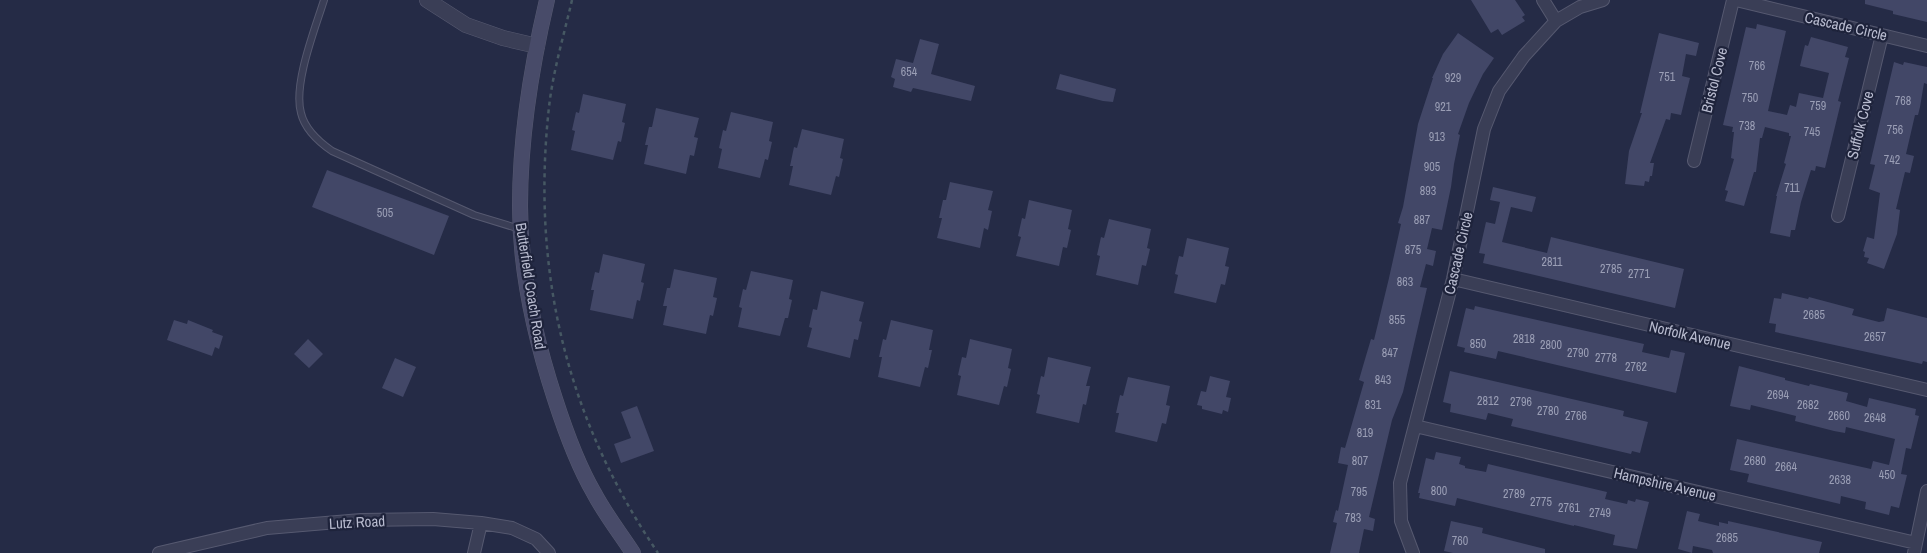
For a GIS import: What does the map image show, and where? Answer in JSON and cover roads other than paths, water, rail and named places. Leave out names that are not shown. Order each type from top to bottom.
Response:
[{"type":"main road","name":"Butterfield Coach Road","points":[[547,0],[528,90],[520,206],[521,229],[533,316],[543,363],[565,429],[594,492],[633,553]]},
{"type":"street","points":[[428,0],[466,25],[503,38],[537,46]]},
{"type":"street","points":[[1543,0],[1556,21]]},
{"type":"street","name":"Cascade Circle","points":[[1413,553],[1401,521],[1400,483],[1453,279],[1484,128],[1499,91],[1524,56],[1556,21],[1578,3],[1602,0]]},
{"type":"street","name":"Cascade Circle","points":[[1735,0],[1927,46]]},
{"type":"street","name":"Bristol Cove","points":[[1694,161],[1735,0]]},
{"type":"street","name":"Suffolk Cove","points":[[1838,216],[1882,35]]},
{"type":"street","name":"Norfolk Avenue","points":[[1453,279],[1927,390]]},
{"type":"street","name":"Hampshire Avenue","points":[[1414,426],[1915,548]]},
{"type":"street","points":[[1915,548],[1927,492]]},
{"type":"street","name":"Lutz Road","points":[[159,553],[267,528],[433,518],[512,528],[536,539],[549,553]]},
{"type":"street","points":[[474,553],[481,523]]},
{"type":"lane","points":[[324,0],[303,68],[299,91],[301,114],[315,139],[332,151],[474,215],[521,229]]}]
